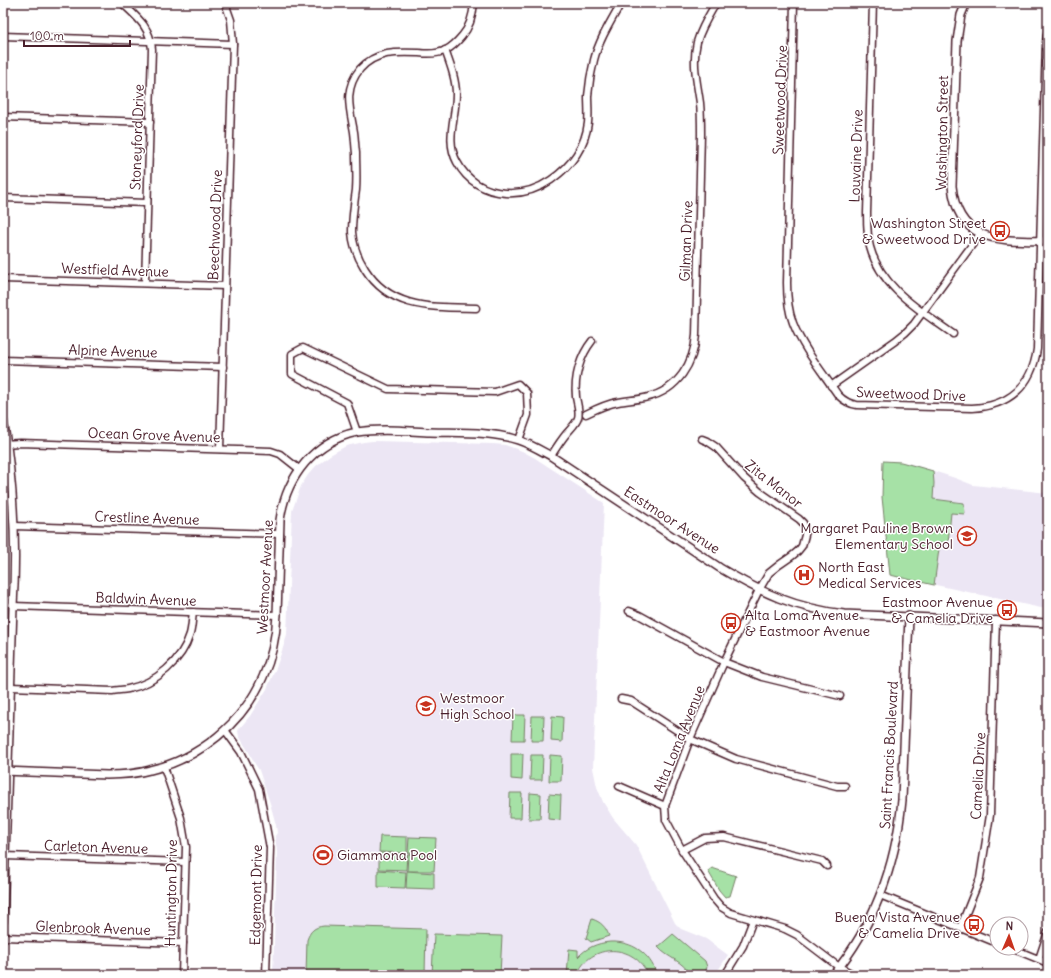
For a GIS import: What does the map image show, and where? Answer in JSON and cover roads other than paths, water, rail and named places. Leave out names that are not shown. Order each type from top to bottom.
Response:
[{"type":"street","name":"Stoneyford Drive","points":[[122,3],[141,21],[149,34],[152,49],[145,283]]},
{"type":"street","name":"Beechwood Drive","points":[[220,449],[233,44],[231,20],[225,3]]},
{"type":"street","points":[[474,3],[472,17],[465,32],[453,45],[445,50],[435,53],[424,54],[393,52],[375,57],[367,62],[355,77],[349,92],[348,101],[354,132],[356,160],[356,189],[352,234],[357,254],[368,274],[376,283],[394,297],[406,302],[432,307],[476,308]]},
{"type":"street","points":[[445,50],[452,72],[456,93],[451,141],[457,162],[462,171],[469,178],[487,190],[512,193],[524,192],[536,188],[558,175],[575,157],[581,146],[588,124],[589,84],[594,58],[599,45],[621,3]]},
{"type":"street","name":"Gilman Drive","points":[[586,414],[607,404],[657,394],[673,384],[680,377],[692,356],[696,335],[701,134],[700,103],[694,60],[698,40],[716,3]]},
{"type":"street","name":"Sweetwood Drive","points":[[794,3],[787,294],[790,313],[797,333],[803,344],[838,395],[849,404],[857,405],[983,408],[1002,402],[1011,396],[1021,387],[1029,376],[1036,358],[1044,241],[1046,42],[1048,26]]},
{"type":"street","name":"Louvaine Drive","points":[[873,3],[867,214],[870,247],[874,259],[885,279],[905,299],[953,334]]},
{"type":"street","name":"Washington Street","points":[[966,3],[961,15],[957,41],[952,186],[955,202],[961,216],[967,224],[980,234],[1001,240],[1044,241]]},
{"type":"street","points":[[3,36],[233,44]]},
{"type":"street","points":[[3,117],[150,122]]},
{"type":"street","points":[[3,198],[147,203]]},
{"type":"street","points":[[832,386],[895,341],[914,324],[980,234]]},
{"type":"street","name":"Westfield Avenue","points":[[3,279],[225,286]]},
{"type":"street","points":[[551,456],[579,416],[576,376],[582,359],[592,341]]},
{"type":"street","points":[[357,432],[347,403],[292,374],[292,354],[303,348],[388,389],[495,392],[518,384],[527,393],[528,415],[519,440]]},
{"type":"street","name":"Alpine Avenue","points":[[3,360],[223,367]]},
{"type":"street","points":[[3,419],[14,526],[15,579],[11,688],[5,771],[3,921]]},
{"type":"street","name":"Eastmoor Avenue","points":[[300,469],[324,446],[345,435],[357,432],[381,430],[491,434],[519,440],[551,456],[720,568],[759,590],[782,600],[826,612],[850,614],[1048,622]]},
{"type":"street","name":"Zita Manor","points":[[702,439],[716,447],[735,469],[760,492],[794,515],[803,523],[805,535],[802,546],[792,556],[769,573],[759,590]]},
{"type":"street","name":"Ocean Grove Avenue","points":[[5,444],[20,443],[276,452],[284,456],[300,469]]},
{"type":"street","name":"Westmoor Avenue","points":[[5,771],[121,775],[150,770],[164,766],[196,752],[225,730],[237,718],[256,692],[263,678],[273,646],[277,615],[281,514],[284,499],[290,485],[300,469]]},
{"type":"street","name":"Crestline Avenue","points":[[14,526],[280,534]]},
{"type":"street","name":"Alta Loma Avenue","points":[[759,590],[724,662],[690,739],[665,806],[666,820],[682,850],[714,899],[721,907],[731,913],[785,929],[797,935],[839,967],[855,975]]},
{"type":"street","name":"Baldwin Avenue","points":[[13,606],[277,615]]},
{"type":"street","points":[[629,611],[639,614],[724,662],[762,677],[840,696]]},
{"type":"street","points":[[11,688],[112,691],[128,689],[143,684],[157,677],[177,658],[185,646],[190,634],[193,612]]},
{"type":"street","name":"Saint Francis Boulevard","points":[[833,975],[862,934],[880,895],[892,860],[900,820],[902,792],[909,616]]},
{"type":"street","name":"Camelia Drive","points":[[960,928],[980,878],[990,815],[996,620]]},
{"type":"street","points":[[621,699],[631,701],[690,739],[736,759],[837,786],[845,786]]},
{"type":"street","name":"Edgemont Drive","points":[[225,730],[241,752],[259,789],[270,848],[266,975]]},
{"type":"street","name":"Huntington Drive","points":[[164,766],[184,832],[186,846],[182,975]]},
{"type":"street","points":[[619,786],[665,806]]},
{"type":"street","points":[[682,850],[705,838],[724,837],[822,861],[827,866]]},
{"type":"street","name":"Carleton Avenue","points":[[5,856],[186,862]]},
{"type":"street","points":[[880,895],[989,939]]},
{"type":"street","points":[[725,975],[743,946],[753,920]]},
{"type":"street","points":[[1039,959],[1048,932]]},
{"type":"street","name":"Glenbrook Avenue","points":[[3,937],[183,942]]},
{"type":"street","points":[[1029,955],[1048,963]]},
{"type":"place","name":"Washington Street & Sweetwood Drive","points":[[1000,231]]},
{"type":"place","name":"Margaret Pauline Brown Elementary School","points":[[967,536]]},
{"type":"place","name":"North East Medical Services","points":[[804,575]]},
{"type":"place","name":"Eastmoor Avenue & Camelia Drive","points":[[1007,610]]},
{"type":"place","name":"Alta Loma Avenue & Eastmoor Avenue","points":[[731,623]]},
{"type":"place","name":"Westmoor High School","points":[[426,706]]},
{"type":"place","name":"Giammona Pool","points":[[323,855]]},
{"type":"place","name":"Buena Vista Avenue & Camelia Drive","points":[[974,925]]}]
